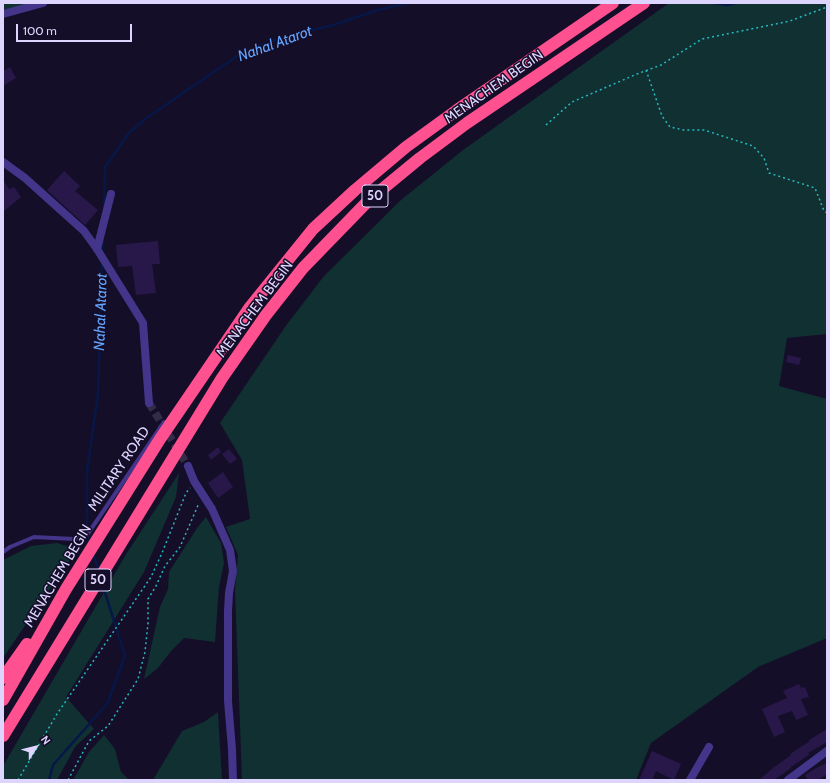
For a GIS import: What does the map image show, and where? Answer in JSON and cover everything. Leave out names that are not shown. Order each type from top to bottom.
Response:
[{"type":"highway","name":"MENACHEM BEGIN","points":[[3,700],[66,589],[160,440],[250,307],[313,229],[355,190],[406,147],[457,110],[613,3]]},
{"type":"highway","name":"MENACHEM BEGIN","points":[[3,736],[24,704],[85,600],[222,378],[266,315],[303,268],[370,200],[420,158],[467,123],[644,3]]},
{"type":"highway","points":[[3,678],[66,589]]},
{"type":"highway","points":[[3,743],[24,704]]},
{"type":"street","points":[[3,14],[43,3]]},
{"type":"street","points":[[3,162],[25,178],[84,231],[97,248],[143,323],[148,403]]},
{"type":"street","points":[[97,248],[111,194]]},
{"type":"street","points":[[188,466],[194,481],[212,509],[230,550],[233,571],[229,593],[228,612],[228,693],[233,780]]},
{"type":"street","points":[[690,780],[709,747]]},
{"type":"street","points":[[788,780],[827,751]]},
{"type":"lane","name":"MILITARY ROAD","points":[[3,552],[10,547],[34,537],[74,539],[87,535],[164,422]]},
{"type":"path","points":[[546,125],[572,102],[661,65],[702,39],[790,20],[827,7]]},
{"type":"path","points":[[646,70],[662,116],[670,127],[684,130],[704,130],[753,146],[764,158],[769,173],[815,188],[824,211],[827,213]]},
{"type":"path","points":[[18,780],[58,714],[151,576],[186,494],[194,481]]},
{"type":"path","points":[[68,780],[89,741],[108,726],[138,679],[145,652],[148,622],[148,599],[165,566],[180,547],[203,495]]},
{"type":"green space","points":[[3,3],[35,3],[3,10]]},
{"type":"green space","points":[[669,3],[827,3],[827,334],[787,338],[779,386],[827,399],[827,638],[758,667],[651,743],[636,780],[242,780],[235,591],[238,555],[226,527],[250,519],[242,460],[220,423],[285,327],[324,276],[401,200],[463,150]]},
{"type":"green space","points":[[179,473],[176,497],[144,572],[66,697],[94,729],[75,747],[57,780],[3,780],[3,766],[125,556]]},
{"type":"green space","points":[[206,517],[221,543],[224,563],[219,587],[215,642],[184,638],[171,651],[158,668],[144,679],[160,607],[168,589],[169,572],[197,528]]},
{"type":"green space","points":[[57,543],[77,549],[3,658],[3,560],[31,546]]},
{"type":"green space","points":[[218,712],[222,780],[153,780],[182,731],[204,722]]},
{"type":"green space","points":[[104,735],[115,749],[121,772],[129,780],[73,780],[89,752]]},
{"type":"building","points":[[10,67],[16,78],[3,86],[3,71]]},
{"type":"building","points":[[64,171],[80,186],[75,191],[98,210],[85,225],[47,190]]},
{"type":"building","points":[[3,180],[9,189],[14,187],[21,197],[3,212]]},
{"type":"building","points":[[158,241],[160,264],[152,264],[156,293],[136,295],[132,266],[118,267],[116,245]]},
{"type":"building","points":[[788,355],[801,358],[799,365],[786,362]]},
{"type":"building","points":[[218,447],[221,452],[211,460],[208,455]]},
{"type":"building","points":[[229,449],[237,459],[230,464],[222,454]]},
{"type":"building","points":[[223,472],[233,487],[218,498],[208,483]]},
{"type":"building","points":[[799,684],[801,688],[805,687],[809,697],[801,699],[808,715],[796,720],[792,711],[778,716],[785,732],[774,737],[762,709],[787,698],[783,691]]},
{"type":"building","points":[[827,729],[827,742],[808,753],[810,754],[774,780],[759,780],[791,755],[790,754]]},
{"type":"building","points":[[652,751],[681,764],[674,780],[656,771],[653,778],[657,780],[639,780]]},
{"type":"building","points":[[827,763],[827,774],[818,780],[808,780],[805,775]]},
{"type":"waterway","name":"Nahal Atarot","points":[[104,207],[105,167],[129,133],[145,119],[243,52],[284,37],[333,25],[378,10],[408,3]]},
{"type":"waterway","name":"Nahal Atarot","points":[[714,3],[728,5],[735,3]]},
{"type":"waterway","name":"Nahal Atarot","points":[[102,253],[103,240]]},
{"type":"waterway","name":"Nahal Atarot","points":[[90,544],[87,532],[87,472],[98,394],[102,262]]},
{"type":"waterway","name":"Nahal Atarot","points":[[93,554],[99,572]]},
{"type":"waterway","name":"Nahal Atarot","points":[[49,780],[53,765],[107,704],[125,656],[102,583]]},
{"type":"tunnel","points":[[149,403],[188,466]]}]
